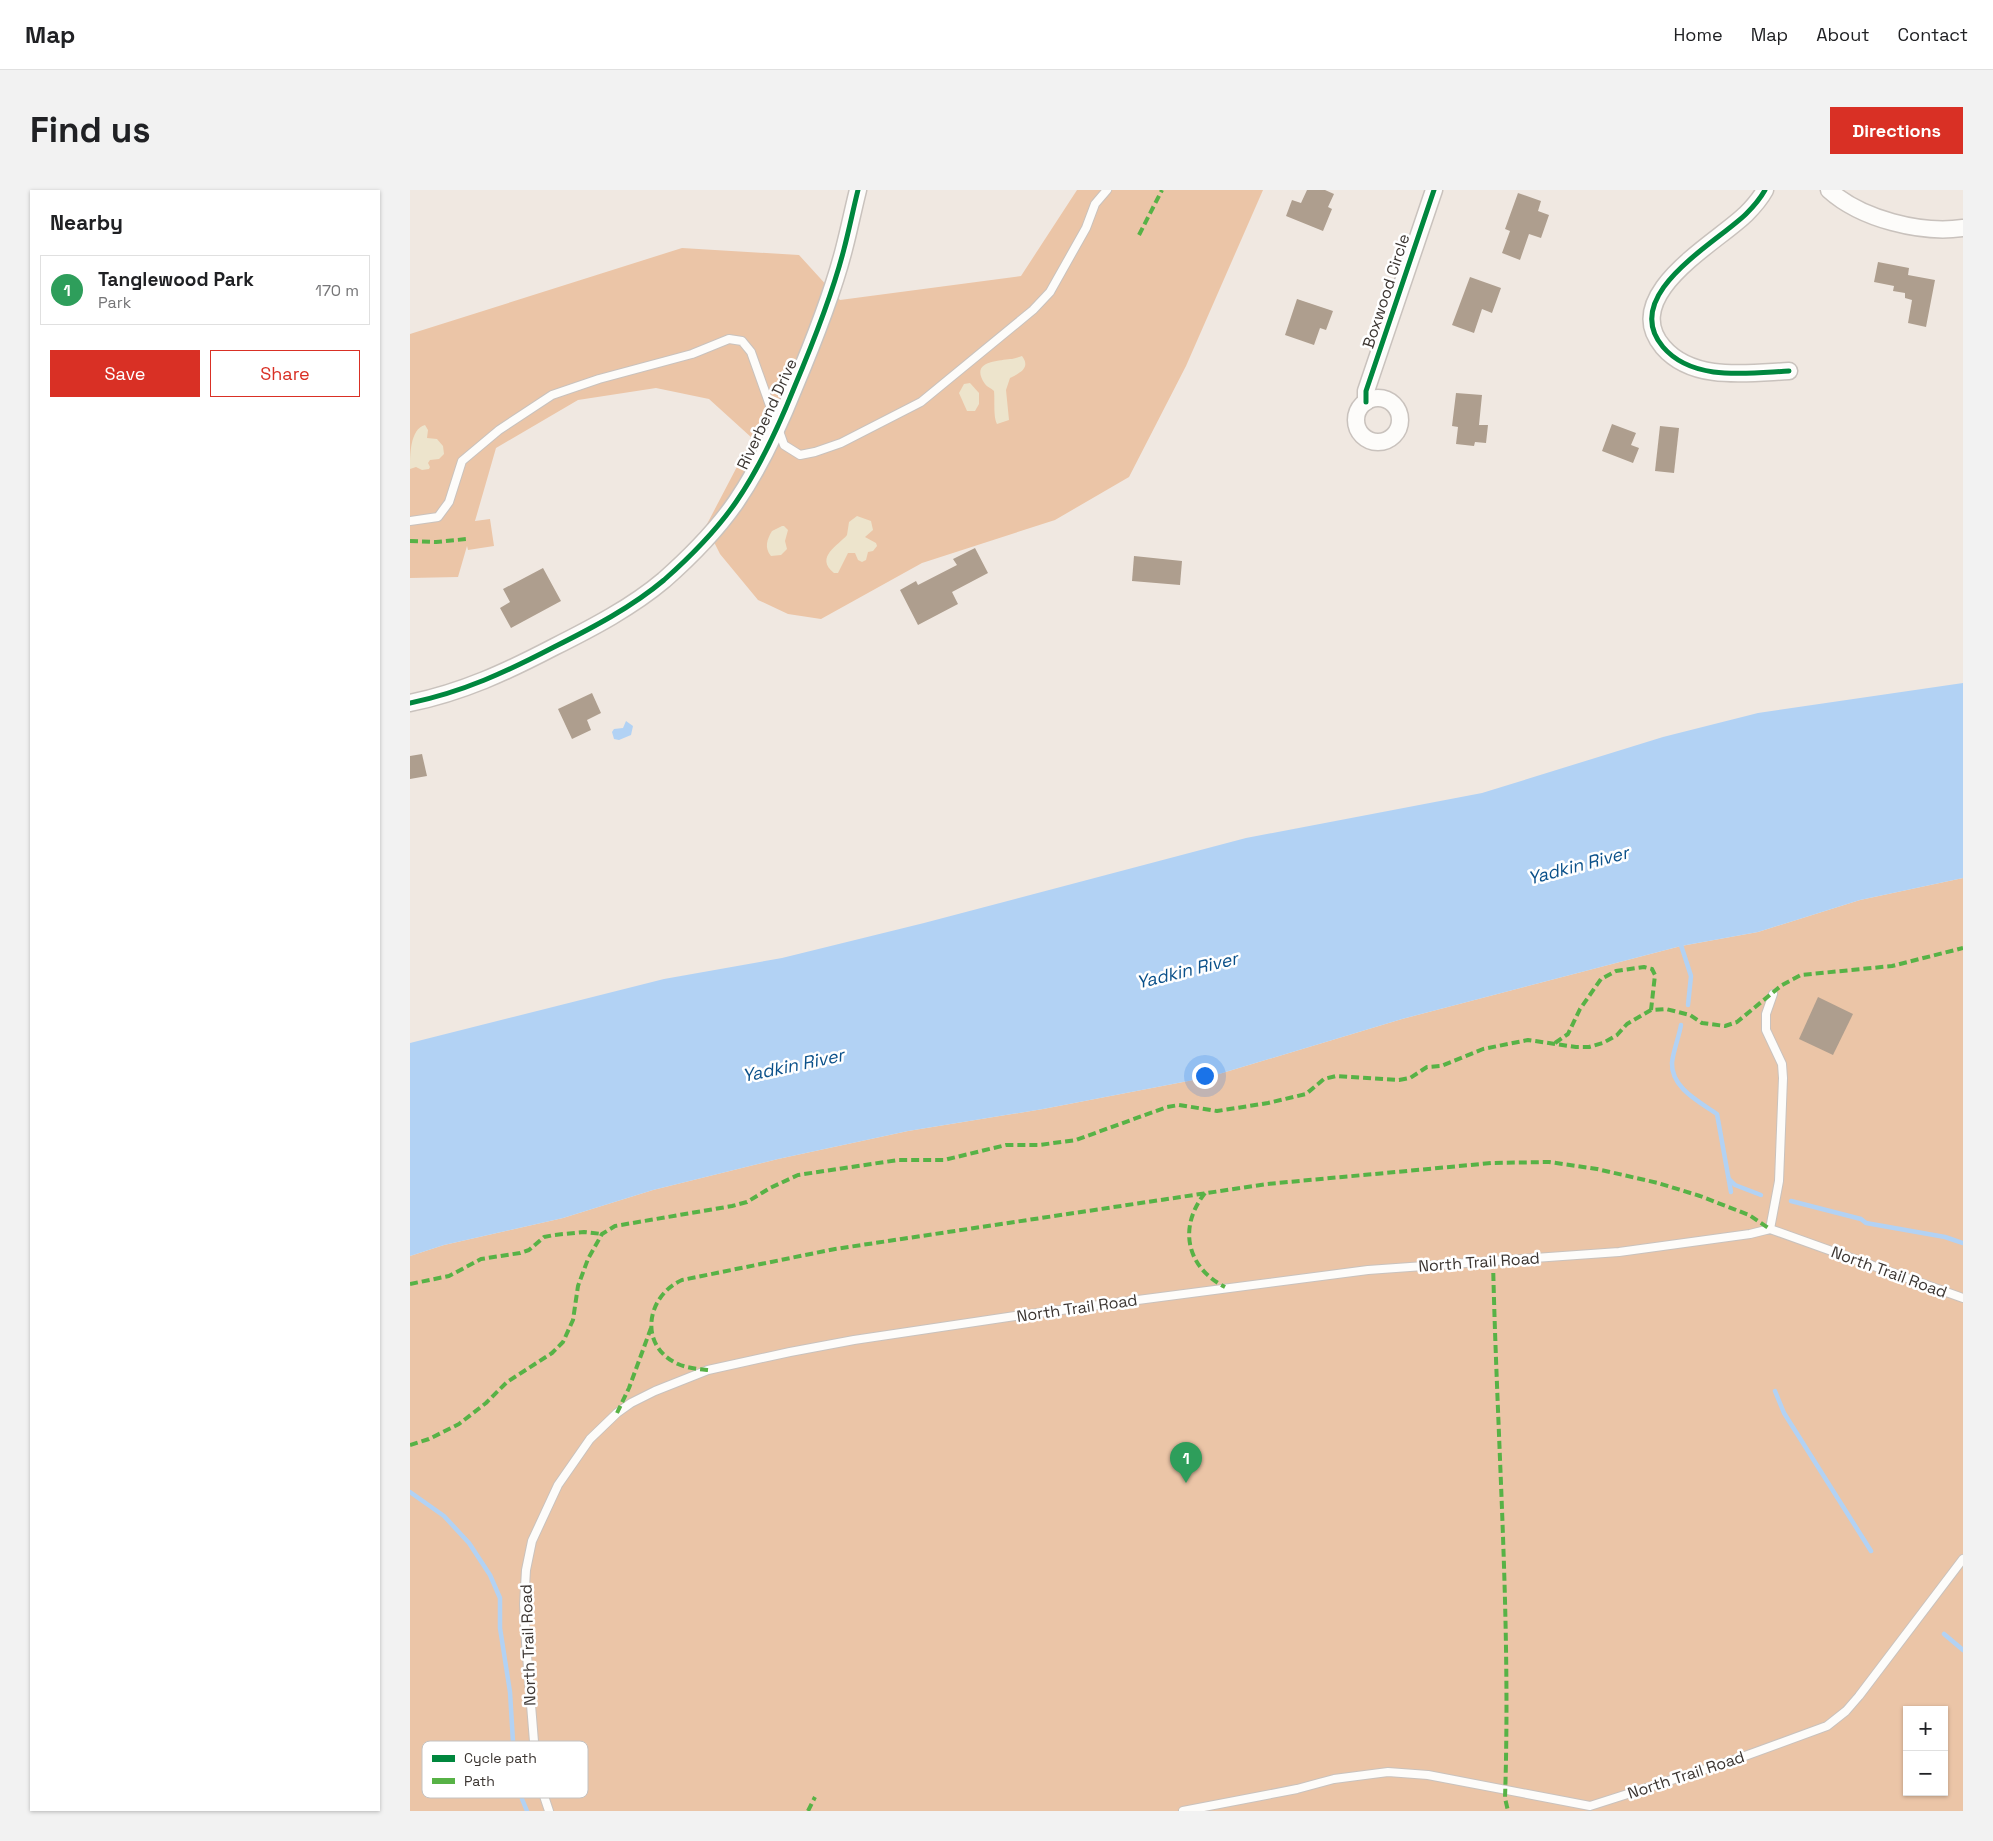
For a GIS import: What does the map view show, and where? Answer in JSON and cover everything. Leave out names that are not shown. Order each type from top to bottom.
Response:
[{"type":"street","name":"Riverbend Drive","points":[[410,703],[461,690],[489,680],[568,640],[644,595],[684,562],[721,522],[750,480],[778,428],[814,342],[844,250],[858,190]]},
{"type":"street","name":"Boxwood Circle","points":[[1366,402],[1366,391],[1434,190]]},
{"type":"street","points":[[1765,190],[1746,214],[1708,244],[1670,279],[1663,288],[1654,308],[1652,319],[1653,331],[1656,338],[1669,354],[1693,368],[1704,371],[1749,373],[1789,371]]},
{"type":"street","points":[[1829,190],[1863,211],[1903,226],[1948,230],[1963,228]]},
{"type":"lane","points":[[410,521],[438,518],[449,502],[462,461],[499,430],[552,395],[599,379],[692,354],[730,339],[742,341],[751,352],[784,445],[800,455],[841,443],[921,402],[1006,333],[1050,292],[1081,237],[1096,204],[1106,190]]},
{"type":"lane","points":[[1770,1230],[1779,1180],[1784,1078],[1782,1064],[1766,1030],[1766,1014],[1773,994]]},
{"type":"lane","name":"North Trail Road","points":[[533,1741],[524,1604],[526,1570],[532,1541],[558,1485],[590,1439],[617,1413],[655,1391],[708,1370],[854,1340],[1225,1287],[1368,1270],[1620,1252],[1770,1230],[1963,1298]]},
{"type":"lane","name":"North Trail Road","points":[[1183,1811],[1297,1789],[1334,1779],[1388,1772],[1428,1775],[1590,1806],[1670,1782],[1827,1726],[1838,1718],[1859,1696],[1963,1559]]},
{"type":"lane","name":"North Trail Road","points":[[545,1798],[549,1811]]},
{"type":"shaded area","points":[[1077,190],[1263,190],[1186,366],[1129,477],[1055,520],[922,563],[821,619],[788,614],[758,600],[720,554],[706,526],[752,438],[709,399],[656,388],[578,400],[496,448],[475,521],[490,519],[494,546],[468,550],[467,546],[458,577],[410,578],[410,334],[682,248],[799,255],[840,300],[1021,276]]},
{"type":"shaded area","points":[[1963,878],[1963,1811],[410,1811],[410,1256],[444,1245],[563,1218],[653,1190],[778,1159],[908,1131],[1043,1109],[1209,1077],[1402,1019],[1681,946],[1758,932],[1860,900]]},
{"type":"sand","points":[[1022,356],[1025,367],[1021,372],[1010,378],[1006,390],[1009,420],[997,424],[994,391],[985,384],[980,371],[987,364]]},
{"type":"sand","points":[[970,383],[979,393],[979,404],[975,411],[967,411],[959,393],[964,384]]},
{"type":"sand","points":[[425,425],[428,430],[427,438],[437,439],[443,446],[444,454],[439,459],[430,460],[428,463],[429,469],[422,470],[416,467],[410,469],[414,437],[420,427]]},
{"type":"sand","points":[[857,516],[871,521],[873,530],[865,537],[876,543],[877,546],[873,551],[868,552],[866,560],[862,562],[858,560],[855,553],[848,553],[838,573],[834,573],[828,567],[827,557],[834,547],[847,535],[849,522]]},
{"type":"sand","points":[[782,526],[788,530],[785,541],[787,549],[781,555],[771,556],[767,547],[769,537],[772,531]]},
{"type":"water","name":"Yadkin River","points":[[1963,683],[1963,878],[1860,900],[1758,932],[1681,946],[1402,1019],[1209,1077],[1043,1109],[908,1131],[778,1159],[653,1190],[563,1218],[444,1245],[410,1256],[410,1043],[664,979],[782,958],[924,923],[1246,838],[1482,793],[1663,737],[1758,713]]},
{"type":"water","points":[[626,721],[633,726],[631,735],[619,740],[614,739],[612,732],[614,729],[623,728]]},
{"type":"building","points":[[1307,190],[1325,190],[1334,194],[1328,207],[1332,209],[1323,231],[1286,216],[1292,200],[1301,203]]},
{"type":"building","points":[[1518,193],[1541,201],[1538,211],[1549,215],[1541,238],[1529,234],[1520,260],[1502,253],[1510,231],[1505,229]]},
{"type":"building","points":[[1878,262],[1909,268],[1908,275],[1935,280],[1926,327],[1908,323],[1912,300],[1905,298],[1905,293],[1893,291],[1894,286],[1874,282]]},
{"type":"building","points":[[1470,277],[1501,288],[1492,313],[1482,309],[1474,333],[1452,325]]},
{"type":"building","points":[[1297,299],[1333,311],[1326,330],[1320,328],[1314,345],[1285,335]]},
{"type":"building","points":[[1456,393],[1482,395],[1479,425],[1488,425],[1486,443],[1475,442],[1474,446],[1456,444],[1458,427],[1452,426]]},
{"type":"building","points":[[1612,424],[1636,433],[1631,445],[1639,448],[1633,463],[1602,451]]},
{"type":"building","points":[[1660,426],[1679,428],[1674,473],[1655,471]]},
{"type":"building","points":[[975,548],[988,573],[952,592],[958,604],[918,625],[900,590],[916,581],[918,585],[957,565],[953,559]]},
{"type":"building","points":[[1134,556],[1182,561],[1180,585],[1132,581]]},
{"type":"building","points":[[543,568],[561,601],[511,628],[500,608],[510,602],[503,589]]},
{"type":"building","points":[[592,693],[601,713],[587,720],[591,730],[572,739],[558,709]]},
{"type":"building","points":[[422,754],[427,776],[410,779],[410,756]]},
{"type":"building","points":[[1818,997],[1853,1014],[1833,1055],[1799,1039]]},
{"type":"waterway","points":[[1680,942],[1691,976],[1688,1005]]},
{"type":"waterway","points":[[1681,1025],[1672,1063],[1673,1072],[1681,1087],[1717,1114],[1731,1192]]},
{"type":"waterway","points":[[1729,1179],[1735,1185],[1761,1195]]},
{"type":"waterway","points":[[1791,1201],[1861,1219],[1866,1223],[1945,1237],[1963,1243]]},
{"type":"waterway","points":[[1775,1391],[1784,1413],[1871,1551]]},
{"type":"waterway","points":[[410,1492],[444,1516],[469,1543],[490,1575],[500,1598],[500,1628],[510,1692],[513,1741]]},
{"type":"waterway","points":[[1944,1634],[1963,1650]]},
{"type":"waterway","points":[[522,1798],[527,1811]]},
{"type":"marked path","points":[[1139,235],[1162,190]]},
{"type":"marked path","points":[[410,541],[436,542],[467,539]]},
{"type":"marked path","points":[[410,1445],[429,1439],[459,1424],[486,1403],[507,1382],[552,1353],[563,1342],[573,1320],[578,1286],[588,1259],[602,1234],[615,1226],[747,1202],[770,1188],[798,1175],[898,1160],[944,1160],[1006,1145],[1039,1145],[1076,1140],[1167,1107],[1179,1105],[1217,1111],[1268,1103],[1306,1094],[1324,1079],[1336,1076],[1399,1080],[1410,1078],[1427,1067],[1441,1066],[1483,1049],[1528,1040],[1589,1047],[1603,1043],[1617,1035],[1627,1024],[1651,1010],[1666,1009],[1690,1015],[1702,1023],[1725,1026],[1737,1022],[1782,985],[1801,975],[1892,966],[1963,948]]},
{"type":"marked path","points":[[1555,1043],[1568,1034],[1580,1009],[1601,979],[1616,971],[1644,967],[1652,969],[1655,975],[1651,1010]]},
{"type":"marked path","points":[[708,1370],[681,1365],[665,1356],[657,1346],[652,1334],[654,1309],[670,1287],[682,1280],[835,1249],[1267,1184],[1492,1163],[1549,1162],[1597,1169],[1658,1183],[1700,1196],[1749,1215],[1770,1229]]},
{"type":"marked path","points":[[1205,1193],[1191,1219],[1190,1245],[1194,1257],[1202,1269],[1212,1279],[1225,1287]]},
{"type":"marked path","points":[[410,1284],[449,1276],[481,1259],[529,1250],[544,1237],[584,1232],[602,1234]]},
{"type":"marked path","points":[[1493,1261],[1505,1597],[1505,1798],[1508,1811]]},
{"type":"marked path","points":[[617,1413],[629,1388],[651,1328]]},
{"type":"marked path","points":[[808,1811],[815,1797]]},
{"type":"cycle path","points":[[410,703],[448,693],[484,680],[519,665],[597,625],[652,590],[693,553],[711,533],[736,502],[753,475],[788,403],[834,284],[858,190]]},
{"type":"cycle path","points":[[1366,402],[1366,391],[1434,190]]},
{"type":"cycle path","points":[[1765,190],[1746,214],[1676,272],[1662,290],[1653,308],[1653,328],[1663,347],[1675,358],[1705,371],[1739,374],[1789,371]]},
{"type":"place","name":"Tanglewood Park","points":[[1186,1483]]}]
